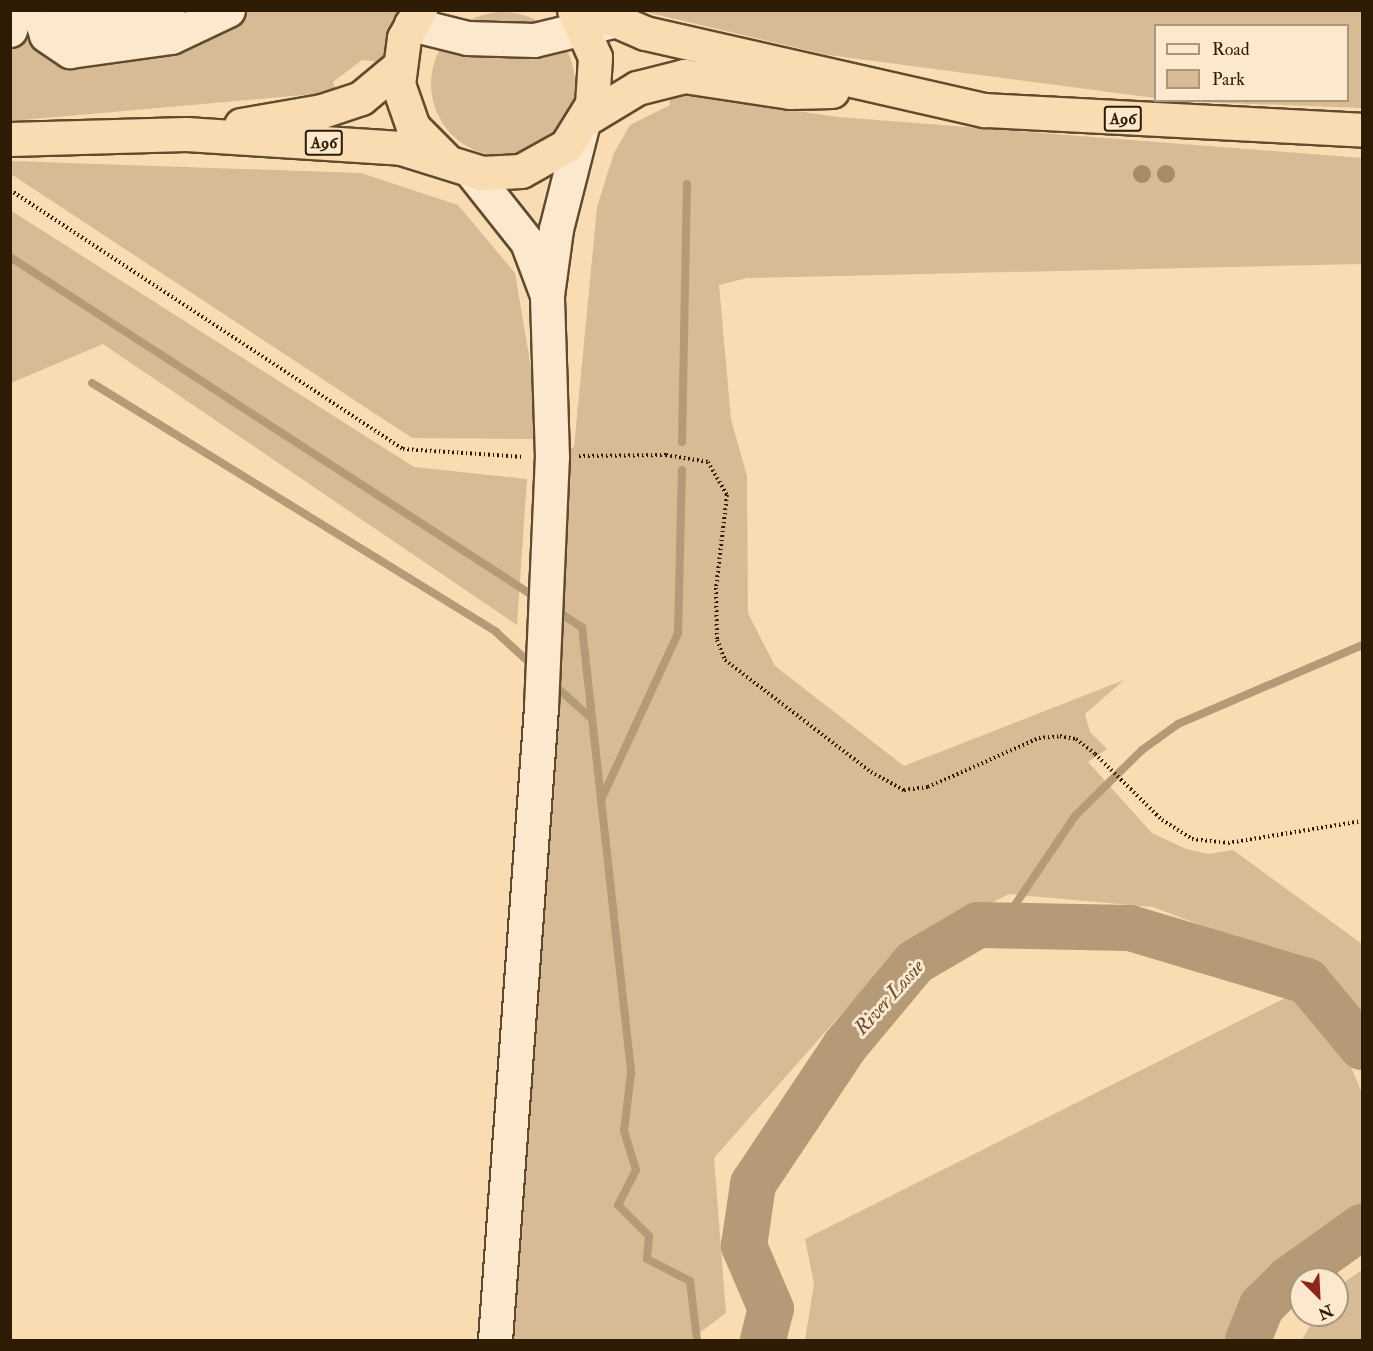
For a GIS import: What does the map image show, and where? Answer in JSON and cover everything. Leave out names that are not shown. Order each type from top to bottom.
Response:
[{"type":"highway","name":"A96","points":[[418,14],[397,68],[400,99],[412,127],[433,151],[465,168]]},
{"type":"highway","name":"A96","points":[[584,122],[597,72],[592,17],[645,33],[885,90],[985,110],[1362,130]]},
{"type":"highway","name":"A96","points":[[186,134],[322,111],[361,98],[397,68]]},
{"type":"highway","name":"A96","points":[[10,139],[186,134],[401,148],[465,168],[495,174],[534,167],[556,154],[584,122],[637,88],[684,76],[790,92],[885,90]]},
{"type":"street","points":[[10,30],[16,10]]},
{"type":"street","points":[[38,10],[46,35],[70,51],[171,37],[228,10]]},
{"type":"street","points":[[60,10],[70,21],[84,24],[173,20],[194,10]]},
{"type":"street","points":[[418,14],[468,38],[534,40],[592,17]]},
{"type":"street","points":[[495,1341],[541,706],[544,557],[552,457],[547,295],[556,229],[584,122]]},
{"type":"street","points":[[465,168],[527,242],[547,295]]},
{"type":"path","points":[[10,190],[403,449],[552,457],[666,455],[708,462],[728,495],[716,588],[721,652],[885,781],[904,790],[928,787],[1040,738],[1076,739],[1095,754],[1162,820],[1210,844],[1362,821]]},
{"type":"green space","points":[[28,11],[28,36],[36,51],[64,64],[187,49],[243,11],[402,11],[382,62],[362,60],[333,82],[337,92],[11,121],[11,41]]},
{"type":"green space","points":[[641,11],[1362,11],[1362,108],[1202,102],[1349,102],[1349,24],[1154,24],[1154,98],[828,55]]},
{"type":"green space","points":[[503,12],[531,17],[554,33],[570,56],[575,84],[570,112],[554,135],[531,151],[503,156],[475,151],[452,135],[436,112],[431,84],[436,56],[452,33],[475,17]]},
{"type":"green space","points":[[679,94],[838,117],[1362,158],[1362,264],[747,278],[719,285],[731,419],[747,476],[748,613],[775,666],[904,766],[1124,680],[1085,714],[1090,732],[1107,749],[1088,762],[1152,833],[1186,849],[1209,854],[1233,850],[1362,944],[1362,1011],[1273,953],[1153,907],[1009,894],[915,942],[849,1005],[714,1158],[726,1313],[690,1340],[495,1340],[552,457],[574,447],[597,207],[614,153],[630,125],[670,105],[669,95]]},
{"type":"green space","points":[[11,161],[361,173],[458,205],[515,273],[543,439],[412,438],[11,174]]},
{"type":"green space","points":[[10,210],[414,467],[527,479],[517,625],[103,344],[11,383]]},
{"type":"green space","points":[[1291,995],[1349,1062],[1362,1093],[1362,1207],[1316,1236],[1239,1310],[1234,1340],[805,1340],[814,1284],[805,1239]]},
{"type":"green space","points":[[1362,1270],[1362,1340],[1302,1340],[1309,1327],[1349,1327],[1349,1279]]},
{"type":"waterway","points":[[682,442],[687,184]]},
{"type":"waterway","points":[[10,257],[538,599]]},
{"type":"waterway","points":[[92,383],[496,632],[532,665]]},
{"type":"waterway","points":[[601,800],[678,633],[682,470]]},
{"type":"waterway","points":[[553,609],[582,627],[631,1073],[624,1131],[636,1170],[618,1205],[649,1236],[647,1259],[690,1281],[697,1340]]},
{"type":"waterway","points":[[1002,924],[1075,816],[1142,750],[1178,724],[1362,645]]},
{"type":"waterway","points":[[552,683],[592,719]]},
{"type":"waterway","name":"River Lossie","points":[[763,1340],[771,1309],[744,1246],[753,1184],[845,1046],[915,962],[978,925],[1130,928],[1307,981],[1362,1047]]},
{"type":"waterway","name":"River Lossie","points":[[1248,1340],[1262,1306],[1289,1279],[1362,1227]]}]
